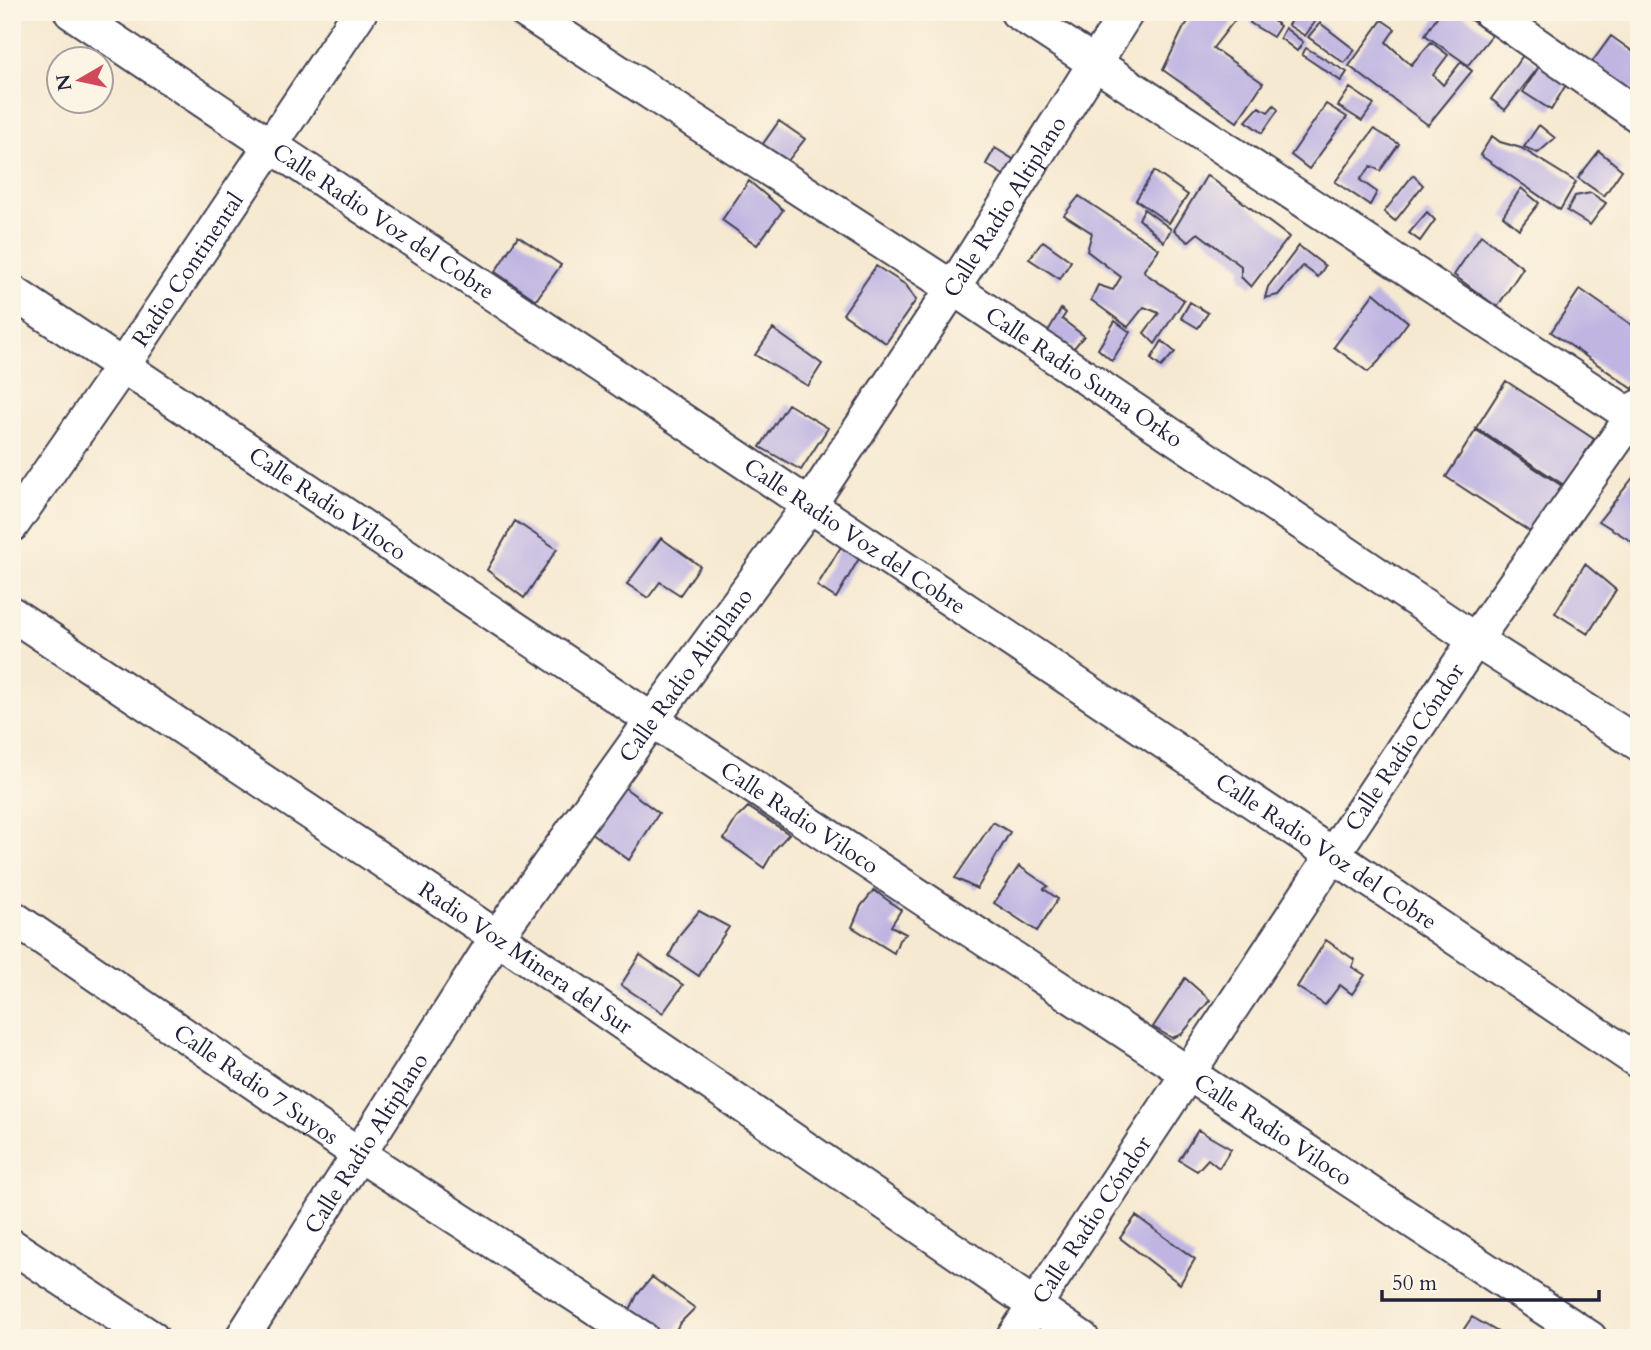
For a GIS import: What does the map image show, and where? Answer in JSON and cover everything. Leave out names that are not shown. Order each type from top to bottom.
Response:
[{"type":"street","name":"Calle Radio Voz del Cobre","points":[[71,12],[1639,1062]]},
{"type":"street","name":"Radio Continental","points":[[12,525],[360,12]]},
{"type":"street","name":"Calle Radio Suma Orko","points":[[526,12],[953,288],[1475,640],[1639,744]]},
{"type":"street","points":[[1017,12],[1637,415]]},
{"type":"street","name":"Calle Radio Altiplano","points":[[242,1338],[497,937],[809,506],[953,288],[1127,12]]},
{"type":"street","points":[[1490,12],[1639,116]]},
{"type":"street","name":"Calle Radio Viloco","points":[[12,292],[652,720],[1590,1338]]},
{"type":"street","name":"Calle Radio Cóndor","points":[[1013,1338],[1475,640],[1637,415]]},
{"type":"street","name":"Radio Voz Minera del Sur","points":[[12,614],[497,937],[1082,1338]]},
{"type":"street","name":"Calle Radio 7 Suyos","points":[[12,917],[360,1155],[642,1338]]},
{"type":"street","points":[[12,1246],[152,1338]]},
{"type":"building","points":[[1195,12],[1241,12],[1213,48],[1263,83],[1237,122],[1163,70],[1183,29]]},
{"type":"building","points":[[1256,12],[1261,12],[1280,26],[1273,37],[1250,23]]},
{"type":"building","points":[[1297,12],[1322,12],[1305,36],[1288,25]]},
{"type":"building","points":[[1440,12],[1459,12],[1492,35],[1468,65],[1425,35]]},
{"type":"building","points":[[1382,20],[1395,29],[1386,42],[1411,65],[1431,42],[1448,55],[1433,75],[1443,85],[1461,62],[1472,71],[1428,125],[1349,66]]},
{"type":"building","points":[[1320,23],[1355,50],[1344,63],[1308,37]]},
{"type":"building","points":[[1285,28],[1303,42],[1297,51],[1280,38]]},
{"type":"building","points":[[1611,36],[1639,56],[1639,82],[1633,91],[1592,62]]},
{"type":"building","points":[[1306,48],[1347,72],[1341,81],[1302,55]]},
{"type":"building","points":[[1524,54],[1567,83],[1551,110],[1523,92],[1538,68],[1505,110],[1491,99]]},
{"type":"building","points":[[1350,88],[1374,104],[1362,121],[1338,106]]},
{"type":"building","points":[[1326,104],[1347,117],[1309,169],[1291,155]]},
{"type":"building","points":[[1274,105],[1278,110],[1262,133],[1246,121],[1259,107],[1268,112]]},
{"type":"building","points":[[779,121],[805,139],[783,167],[758,151]]},
{"type":"building","points":[[1539,125],[1555,138],[1538,153],[1524,147]]},
{"type":"building","points":[[1374,129],[1399,144],[1380,171],[1371,166],[1360,180],[1377,192],[1370,205],[1335,182]]},
{"type":"building","points":[[1492,136],[1500,142],[1521,148],[1576,182],[1560,210],[1480,155]]},
{"type":"building","points":[[995,148],[1016,161],[1008,178],[986,164]]},
{"type":"building","points":[[1599,151],[1622,170],[1604,196],[1578,178]]},
{"type":"building","points":[[1154,171],[1188,195],[1169,223],[1136,200]]},
{"type":"building","points":[[1207,175],[1289,237],[1251,287],[1241,277],[1241,266],[1198,233],[1188,242],[1174,230]]},
{"type":"building","points":[[1413,175],[1423,185],[1395,221],[1384,212]]},
{"type":"building","points":[[749,181],[783,210],[757,245],[722,220]]},
{"type":"building","points":[[1521,188],[1539,203],[1519,229],[1503,216]]},
{"type":"building","points":[[1591,193],[1606,203],[1590,225],[1567,211],[1575,196]]},
{"type":"building","points":[[1079,196],[1159,249],[1144,270],[1145,273],[1184,300],[1155,344],[1144,333],[1159,313],[1144,307],[1128,327],[1091,300],[1098,285],[1113,290],[1121,277],[1087,251],[1092,233],[1064,215]]},
{"type":"building","points":[[1144,209],[1171,229],[1164,242],[1139,219]]},
{"type":"building","points":[[1427,212],[1435,220],[1420,241],[1409,233]]},
{"type":"building","points":[[1481,235],[1523,268],[1497,307],[1454,275]]},
{"type":"building","points":[[518,236],[561,265],[536,300],[495,272]]},
{"type":"building","points":[[1043,241],[1071,261],[1060,279],[1029,259]]},
{"type":"building","points":[[1299,246],[1325,266],[1318,277],[1303,266],[1278,295],[1265,298],[1268,287]]},
{"type":"building","points":[[876,266],[906,285],[916,300],[886,343],[843,314]]},
{"type":"building","points":[[1580,289],[1639,330],[1639,380],[1633,389],[1551,332]]},
{"type":"building","points":[[1374,293],[1408,322],[1368,372],[1334,347]]},
{"type":"building","points":[[1190,302],[1208,313],[1198,328],[1181,318]]},
{"type":"building","points":[[1061,309],[1066,313],[1062,319],[1084,336],[1074,348],[1047,333]]},
{"type":"building","points":[[1115,321],[1130,332],[1112,361],[1098,349]]},
{"type":"building","points":[[773,329],[822,364],[808,386],[755,355]]},
{"type":"building","points":[[1162,341],[1175,352],[1161,367],[1151,359]]},
{"type":"building","points":[[1506,381],[1594,439],[1564,485],[1476,428]]},
{"type":"building","points":[[788,404],[828,428],[801,470],[760,447]]},
{"type":"building","points":[[1476,430],[1562,486],[1532,533],[1446,477]]},
{"type":"building","points":[[1639,470],[1639,546],[1599,521]]},
{"type":"building","points":[[515,521],[557,549],[524,598],[487,570]]},
{"type":"building","points":[[847,537],[864,550],[836,598],[817,586]]},
{"type":"building","points":[[661,538],[700,566],[680,595],[660,582],[648,598],[627,584]]},
{"type":"building","points":[[1585,564],[1616,590],[1588,634],[1555,613]]},
{"type":"building","points":[[621,785],[659,813],[629,860],[591,832]]},
{"type":"building","points":[[748,807],[789,834],[775,849],[764,868],[724,839],[736,819]]},
{"type":"building","points":[[993,822],[1010,832],[977,889],[955,878]]},
{"type":"building","points":[[1019,866],[1048,886],[1044,889],[1058,899],[1037,931],[994,903]]},
{"type":"building","points":[[874,890],[901,910],[891,926],[906,934],[899,940],[894,953],[852,927],[861,906]]},
{"type":"building","points":[[699,911],[729,927],[699,976],[669,956],[680,934]]},
{"type":"building","points":[[1326,940],[1355,960],[1352,967],[1365,975],[1352,994],[1340,985],[1325,1005],[1297,987]]},
{"type":"building","points":[[640,955],[683,985],[663,1013],[621,985]]},
{"type":"building","points":[[1185,978],[1210,1000],[1182,1034],[1172,1038],[1153,1027]]},
{"type":"building","points":[[1198,1130],[1231,1149],[1219,1168],[1208,1159],[1197,1171],[1179,1160]]},
{"type":"building","points":[[1136,1216],[1195,1259],[1180,1284],[1120,1238]]},
{"type":"building","points":[[652,1277],[695,1308],[680,1323],[671,1338],[665,1338],[629,1312],[637,1295]]},
{"type":"building","points":[[1472,1317],[1501,1334],[1499,1338],[1458,1338]]}]
